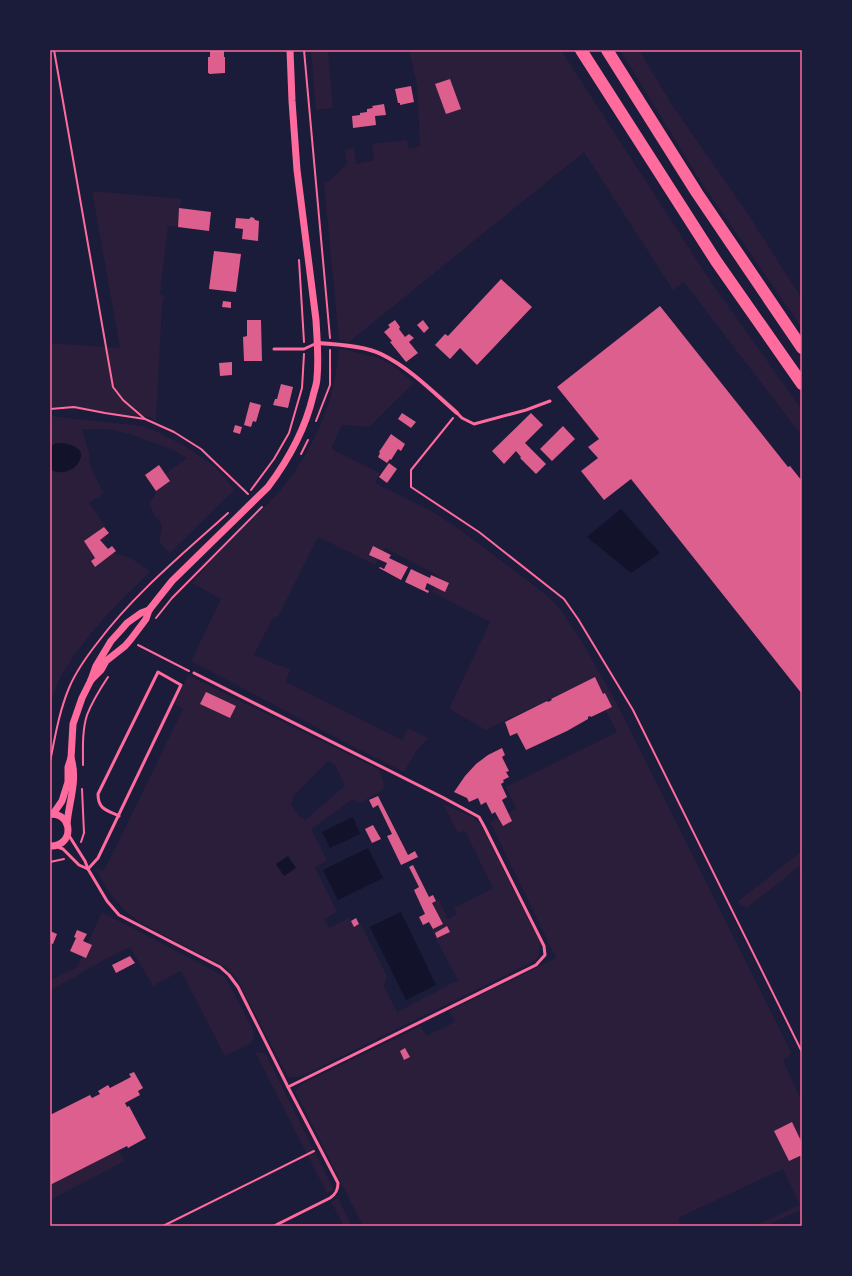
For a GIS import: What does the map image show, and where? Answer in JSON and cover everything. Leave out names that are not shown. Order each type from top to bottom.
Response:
[{"type":"highway","points":[[581,50],[716,261],[802,384]]},
{"type":"highway","points":[[607,50],[697,193],[802,348]]},
{"type":"street","points":[[91,680],[101,670],[106,661],[125,646],[131,639],[146,620],[149,610],[172,581],[268,487],[281,470],[299,438],[310,408],[317,379],[317,343],[315,312],[297,170],[290,50]]},
{"type":"street","points":[[317,343],[355,347],[381,354],[412,373],[457,413]]},
{"type":"street","points":[[67,824],[62,817],[52,814],[62,801],[68,782],[68,767],[71,758],[73,724],[82,698],[96,666],[120,630],[136,617],[149,610]]},
{"type":"street","points":[[53,846],[64,842],[68,833],[67,824],[74,782],[74,768],[71,758]]},
{"type":"lane","points":[[274,349],[304,349],[317,343]]},
{"type":"lane","points":[[457,413],[462,418],[474,424],[526,410],[550,401]]},
{"type":"lane","points":[[88,869],[98,858],[119,816],[181,685],[158,672],[98,794],[98,802],[102,807],[119,816]]},
{"type":"lane","points":[[194,673],[479,817],[544,946],[545,955],[536,965],[288,1087]]},
{"type":"lane","points":[[68,833],[85,861],[88,869],[108,901],[119,915],[220,967],[229,974],[238,987],[338,1183],[338,1188],[335,1194],[330,1198],[274,1226]]},
{"type":"lane","points":[[53,846],[63,849],[79,865],[88,869]]},
{"type":"path","points":[[54,50],[113,386],[123,400],[145,419]]},
{"type":"path","points":[[304,50],[330,344]]},
{"type":"path","points":[[50,409],[74,407],[145,419],[174,432],[201,449],[248,494],[274,459],[289,433],[302,388],[304,349]]},
{"type":"path","points":[[457,413],[411,470],[411,487],[478,532],[564,599],[578,619],[634,710],[802,1052]]},
{"type":"path","points":[[136,598],[231,509]]},
{"type":"path","points":[[153,622],[157,617]]},
{"type":"path","points":[[113,623],[120,630]]},
{"type":"path","points":[[131,639],[137,645],[194,673]]},
{"type":"path","points":[[133,649],[141,639]]},
{"type":"path","points":[[82,769],[83,738],[87,715],[97,694],[110,673]]},
{"type":"path","points":[[77,849],[84,833],[82,784]]},
{"type":"path","points":[[50,862],[63,860],[70,856]]},
{"type":"path","points":[[163,1226],[320,1148]]},
{"type":"shaded area","points":[[311,50],[328,50],[333,108],[316,110]]},
{"type":"shaded area","points":[[409,50],[561,50],[711,282],[802,410],[802,436],[684,282],[673,290],[584,152],[349,342],[339,340],[324,184],[334,177],[347,163],[345,150],[354,148],[356,164],[374,160],[372,144],[407,140],[409,149],[420,146],[417,85]]},
{"type":"shaded area","points":[[620,50],[639,50],[672,105],[748,214],[802,299],[802,328],[701,182]]},
{"type":"shaded area","points":[[92,191],[182,199],[177,227],[168,226],[160,294],[164,296],[162,305],[156,421],[149,417],[50,407],[50,343],[120,348]]},
{"type":"shaded area","points":[[339,348],[378,358],[391,364],[414,383],[369,427],[342,425],[332,447],[333,450],[380,473],[375,483],[431,511],[458,528],[549,597],[561,610],[584,645],[618,706],[792,1054],[783,1060],[802,1102],[802,1210],[766,1226],[754,1226],[800,1205],[783,1169],[678,1218],[682,1226],[363,1226],[295,1091],[302,1084],[421,1026],[426,1036],[455,1022],[449,1011],[556,958],[490,822],[516,809],[506,787],[617,732],[589,680],[486,730],[449,709],[490,622],[432,592],[439,576],[385,548],[375,565],[318,537],[278,617],[274,616],[254,655],[290,669],[286,682],[402,740],[408,728],[428,738],[417,750],[404,772],[191,661],[221,599],[192,583],[216,555],[274,497],[300,464],[315,436],[328,406],[335,378]]},
{"type":"shaded area","points":[[50,416],[142,426],[160,433],[186,447],[213,465],[234,490],[170,553],[159,542],[162,528],[160,521],[155,517],[149,502],[154,497],[160,480],[169,471],[187,458],[171,449],[130,434],[108,429],[82,429],[94,475],[104,493],[89,503],[105,526],[100,530],[106,538],[103,542],[113,553],[131,558],[150,572],[112,609],[77,651],[59,680],[50,703],[50,470],[52,471],[82,456],[75,447],[68,444],[54,444],[50,447]]},
{"type":"shaded area","points":[[56,443],[78,448],[81,455],[78,464],[75,467],[61,472],[50,470],[50,447]]},
{"type":"shaded area","points":[[621,509],[660,553],[631,573],[587,537]]},
{"type":"shaded area","points":[[188,675],[378,769],[384,784],[383,790],[360,803],[353,799],[311,829],[327,861],[315,867],[337,912],[324,919],[329,928],[349,918],[354,927],[361,924],[387,976],[384,986],[397,1012],[458,980],[431,930],[443,924],[432,903],[439,900],[448,919],[457,914],[454,908],[493,888],[465,831],[458,833],[443,804],[473,817],[481,825],[540,943],[539,956],[532,962],[300,1077],[288,1077],[237,979],[227,968],[143,924],[125,911],[108,891],[95,868],[103,871],[111,857],[183,709],[174,704]],"holes":[[[328,761],[335,765],[345,786],[305,820],[298,815],[291,804],[294,795]]]},
{"type":"shaded area","points":[[353,817],[360,834],[330,848],[322,832]]},
{"type":"shaded area","points":[[368,848],[383,878],[338,900],[323,870]]},
{"type":"shaded area","points":[[802,851],[802,864],[747,908],[737,902]]},
{"type":"shaded area","points":[[288,856],[296,868],[284,876],[276,864]]},
{"type":"shaded area","points":[[102,912],[222,975],[227,980],[254,1032],[251,1043],[225,1056],[181,971],[153,986],[130,947],[50,991],[50,981],[77,967]]},
{"type":"shaded area","points":[[401,912],[436,985],[406,1000],[370,927]]},
{"type":"shaded area","points":[[255,1052],[264,1053],[267,1057],[334,1190],[327,1193]]},
{"type":"shaded area","points":[[117,1149],[125,1161],[50,1200],[50,1183]]},
{"type":"shaded area","points":[[338,1198],[352,1226],[344,1226],[331,1202]]},
{"type":"building","points":[[210,50],[224,50],[225,73],[208,73],[208,57],[210,57]]},
{"type":"building","points":[[450,79],[461,109],[446,114],[435,84]]},
{"type":"building","points":[[411,86],[414,102],[400,105],[400,103],[398,103],[395,89]]},
{"type":"building","points":[[384,104],[386,115],[375,116],[376,125],[353,128],[352,116],[367,112],[367,109],[373,108],[372,106]]},
{"type":"building","points":[[179,208],[211,212],[209,231],[178,227]]},
{"type":"building","points":[[251,217],[259,221],[258,241],[242,239],[243,229],[235,228],[236,218],[249,219]]},
{"type":"building","points":[[214,251],[241,254],[236,292],[209,289]]},
{"type":"building","points":[[501,279],[532,307],[477,365],[460,348],[450,359],[435,345],[445,334],[448,336]]},
{"type":"building","points":[[223,301],[231,302],[231,308],[222,307]]},
{"type":"building","points":[[660,306],[788,467],[790,466],[802,481],[802,694],[631,479],[604,500],[581,471],[598,458],[588,447],[599,439],[557,387]]},
{"type":"building","points":[[247,320],[261,320],[262,361],[244,361],[243,337],[247,336]]},
{"type":"building","points":[[395,320],[405,337],[409,334],[414,338],[409,342],[418,353],[406,362],[384,332],[390,327],[388,325]]},
{"type":"building","points":[[423,320],[429,328],[424,333],[417,325]]},
{"type":"building","points":[[232,362],[232,375],[220,376],[219,363]]},
{"type":"building","points":[[281,384],[293,387],[288,408],[273,405],[275,399],[277,399]]},
{"type":"building","points":[[250,402],[261,405],[256,422],[253,421],[251,427],[244,425]]},
{"type":"building","points":[[402,413],[416,422],[411,428],[398,419]]},
{"type":"building","points":[[531,413],[543,425],[525,443],[546,464],[536,474],[520,458],[521,457],[516,451],[504,464],[492,451]]},
{"type":"building","points":[[235,425],[242,427],[240,434],[233,432]]},
{"type":"building","points":[[563,426],[575,439],[552,461],[540,449]]},
{"type":"building","points":[[391,434],[405,444],[401,451],[398,449],[391,460],[390,459],[387,463],[378,457],[379,452]]},
{"type":"building","points":[[389,463],[397,469],[387,483],[379,477]]},
{"type":"building","points":[[159,465],[170,481],[156,491],[145,475]]},
{"type":"building","points":[[104,527],[109,533],[100,540],[108,549],[112,546],[116,551],[95,567],[91,561],[95,558],[84,541]]},
{"type":"building","points":[[373,546],[391,555],[389,558],[408,567],[401,580],[379,568],[384,569],[387,563],[369,555]]},
{"type":"building","points":[[411,569],[430,578],[431,575],[449,583],[445,592],[427,583],[425,589],[429,591],[428,593],[405,582]]},
{"type":"building","points":[[595,677],[603,694],[605,693],[612,707],[588,717],[588,719],[567,731],[526,750],[517,733],[510,736],[505,722],[547,701],[552,700],[551,699]]},
{"type":"building","points":[[206,692],[236,706],[230,718],[200,704]]},
{"type":"building","points":[[502,748],[505,755],[502,757],[509,771],[506,772],[509,777],[503,780],[504,782],[501,784],[507,797],[502,800],[512,821],[503,826],[495,812],[492,814],[486,802],[481,805],[478,798],[469,802],[467,798],[454,792],[465,776],[476,764],[488,755]]},
{"type":"building","points":[[378,796],[408,855],[415,851],[418,857],[401,865],[387,836],[392,834],[378,805],[373,808],[369,800]]},
{"type":"building","points":[[373,825],[381,839],[372,843],[365,829]]},
{"type":"building","points":[[413,865],[429,897],[433,895],[436,901],[432,903],[443,924],[433,929],[429,922],[423,925],[419,917],[425,914],[414,890],[419,887],[409,867]]},
{"type":"building","points":[[356,918],[359,924],[354,927],[351,921]]},
{"type":"building","points":[[447,926],[450,932],[437,938],[435,933]]},
{"type":"building","points":[[77,930],[87,934],[83,941],[92,945],[86,958],[70,951],[76,938],[74,937]]},
{"type":"building","points":[[50,931],[57,934],[53,944],[50,943]]},
{"type":"building","points":[[130,956],[135,963],[116,973],[112,965]]},
{"type":"building","points":[[405,1048],[410,1057],[404,1060],[400,1051]]},
{"type":"building","points":[[134,1072],[143,1088],[138,1091],[140,1095],[125,1103],[127,1107],[129,1106],[146,1138],[50,1185],[50,1115],[90,1095],[92,1098],[100,1094],[98,1091],[108,1085],[110,1088],[131,1077],[129,1074]]},
{"type":"building","points":[[792,1122],[802,1143],[802,1155],[789,1161],[774,1131]]}]
